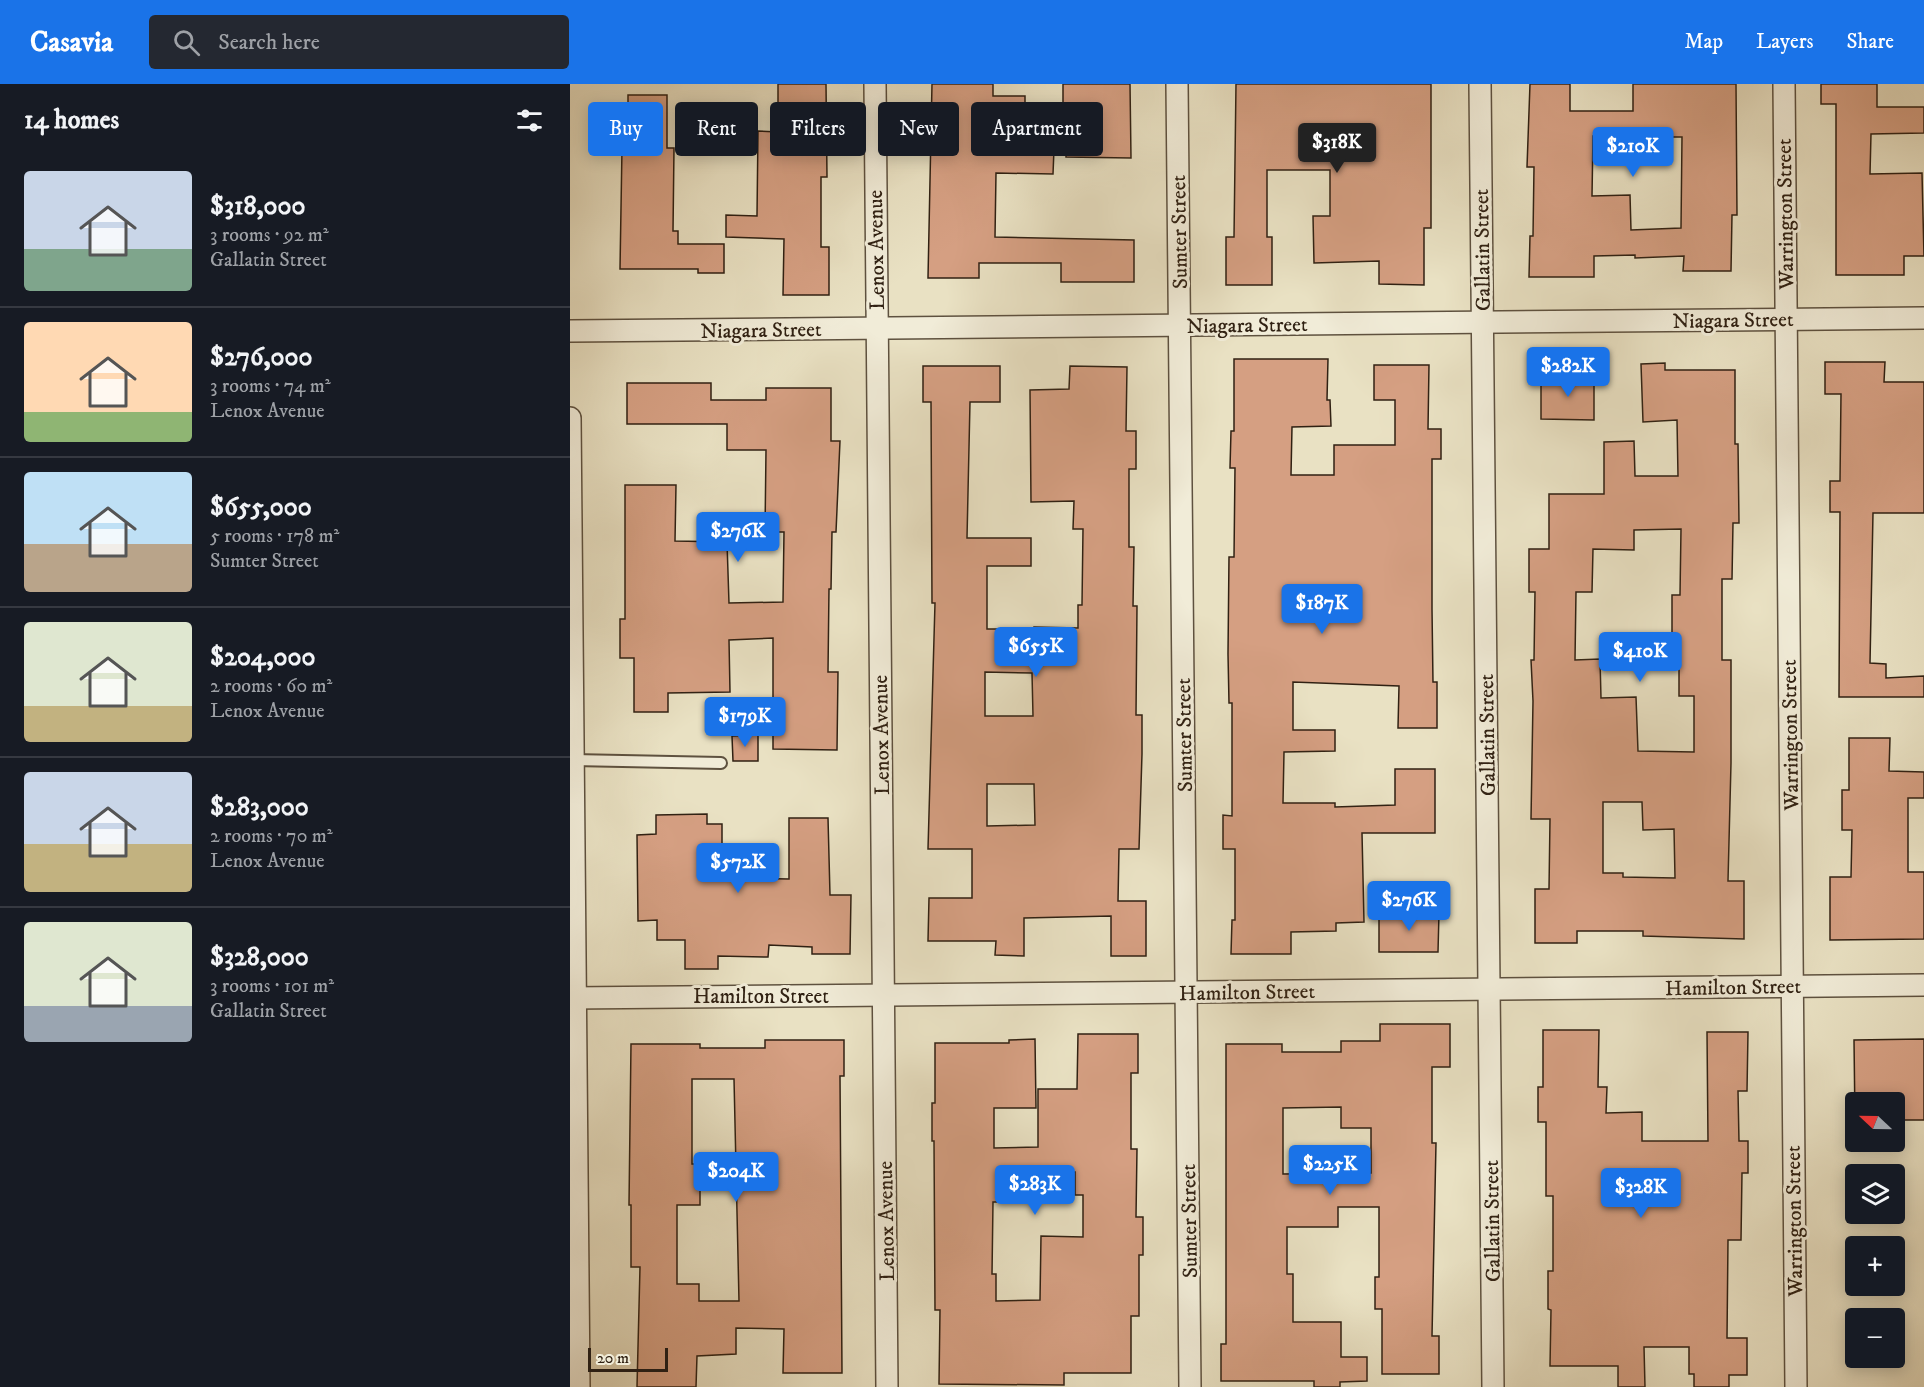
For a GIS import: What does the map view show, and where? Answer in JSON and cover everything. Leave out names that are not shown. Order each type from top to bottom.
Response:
[{"type":"street","name":"Lenox Avenue","points":[[875,84],[887,1387]]},
{"type":"street","name":"Sumter Street","points":[[1177,84],[1190,1387]]},
{"type":"street","name":"Gallatin Street","points":[[1480,84],[1493,1387]]},
{"type":"street","name":"Warrington Street","points":[[1784,84],[1796,1387]]},
{"type":"street","name":"Niagara Street","points":[[570,331],[1924,318]]},
{"type":"street","points":[[570,418],[573,998],[579,1387]]},
{"type":"street","name":"Hamilton Street","points":[[573,998],[1924,985]]},
{"type":"lane","points":[[573,760],[721,763]]},
{"type":"building","points":[[778,84],[826,84],[826,102],[778,102]]},
{"type":"building","points":[[932,84],[993,84],[993,96],[1025,96],[1025,102],[971,102],[971,156],[1054,156],[1053,174],[996,173],[995,237],[1134,240],[1134,282],[1061,282],[1061,263],[979,263],[979,278],[928,278],[931,156],[959,156],[959,102],[932,102]]},
{"type":"building","points":[[1063,84],[1130,84],[1131,158],[1066,157],[1103,156],[1103,102],[1063,102]]},
{"type":"building","points":[[1236,84],[1431,84],[1431,228],[1424,228],[1424,285],[1379,284],[1379,261],[1314,263],[1313,216],[1330,216],[1330,170],[1267,170],[1267,237],[1272,237],[1272,285],[1226,285],[1226,237],[1234,237]]},
{"type":"building","points":[[1530,84],[1570,84],[1570,111],[1633,111],[1633,84],[1736,84],[1737,215],[1732,215],[1731,271],[1683,271],[1684,256],[1635,258],[1635,255],[1594,256],[1594,277],[1529,277],[1530,236],[1533,236],[1534,167],[1527,167]],"holes":[[[1633,135],[1633,137],[1682,137],[1681,228],[1631,230],[1630,195],[1592,196],[1593,136]]]},
{"type":"building","points":[[1821,84],[1877,84],[1877,107],[1924,107],[1924,133],[1871,134],[1870,174],[1922,173],[1924,256],[1904,256],[1904,275],[1836,275],[1836,104],[1821,104]]},
{"type":"building","points":[[628,95],[667,95],[667,148],[674,148],[673,231],[678,231],[678,244],[724,244],[724,273],[698,273],[698,269],[620,269],[622,156],[663,156],[663,102],[628,102]]},
{"type":"building","points":[[758,131],[770,132],[770,156],[827,156],[827,177],[821,177],[821,247],[829,247],[829,295],[783,295],[784,239],[726,237],[726,215],[757,216]]},
{"type":"building","points":[[1234,359],[1328,359],[1327,400],[1330,400],[1331,426],[1292,427],[1291,475],[1334,475],[1334,445],[1395,445],[1395,400],[1374,400],[1374,365],[1429,365],[1428,429],[1441,429],[1441,459],[1432,459],[1433,682],[1437,682],[1437,728],[1398,728],[1399,686],[1293,682],[1293,730],[1335,730],[1335,751],[1284,752],[1283,803],[1335,803],[1335,807],[1395,805],[1395,769],[1435,769],[1435,833],[1362,833],[1364,922],[1336,923],[1336,931],[1291,932],[1291,954],[1231,954],[1232,920],[1235,920],[1235,849],[1223,849],[1223,815],[1232,816],[1232,703],[1229,703],[1228,654],[1229,557],[1234,557],[1235,468],[1230,468],[1231,431],[1234,431]]},
{"type":"building","points":[[1825,362],[1885,362],[1884,382],[1924,382],[1924,513],[1873,513],[1870,663],[1886,664],[1886,678],[1924,676],[1924,697],[1839,697],[1840,512],[1830,512],[1830,481],[1840,481],[1841,394],[1825,394]]},
{"type":"building","points":[[1665,363],[1665,370],[1735,370],[1735,444],[1738,444],[1739,523],[1733,523],[1732,579],[1722,579],[1722,660],[1731,660],[1728,881],[1744,881],[1744,939],[1643,936],[1643,931],[1577,931],[1577,943],[1535,943],[1535,889],[1549,889],[1550,819],[1531,819],[1533,701],[1531,660],[1534,660],[1535,592],[1529,592],[1529,549],[1549,549],[1549,494],[1604,494],[1604,442],[1634,441],[1635,476],[1678,476],[1677,420],[1643,422],[1641,364]],"holes":[[[1681,529],[1680,595],[1672,595],[1672,652],[1679,652],[1679,696],[1694,696],[1694,752],[1638,751],[1636,697],[1601,698],[1600,659],[1575,660],[1576,592],[1592,592],[1593,549],[1634,550],[1634,530]],[[1603,802],[1642,802],[1643,830],[1674,829],[1675,878],[1623,877],[1623,873],[1603,873]]]},
{"type":"building","points":[[923,366],[1000,366],[1000,402],[970,402],[967,538],[1031,538],[1031,566],[987,566],[987,629],[1078,628],[1078,605],[1082,605],[1083,529],[1073,529],[1074,501],[1031,502],[1030,390],[1069,389],[1070,366],[1127,367],[1126,431],[1136,431],[1136,469],[1129,469],[1129,547],[1134,547],[1133,606],[1137,606],[1136,715],[1142,715],[1142,754],[1139,849],[1119,849],[1118,901],[1146,901],[1146,956],[1111,956],[1111,916],[1024,918],[1024,956],[995,955],[996,941],[928,941],[929,898],[972,898],[972,849],[928,849],[935,603],[932,603],[931,402],[923,402]],"holes":[[[985,672],[1032,673],[1033,716],[985,716]],[[987,784],[1034,784],[1035,825],[987,826]]]},
{"type":"building","points":[[1541,377],[1594,377],[1594,420],[1541,419]]},
{"type":"building","points":[[627,383],[711,383],[711,400],[766,400],[766,388],[831,388],[831,441],[840,441],[836,532],[832,532],[831,589],[829,589],[828,672],[838,672],[837,750],[773,749],[773,638],[729,640],[730,692],[668,693],[668,712],[634,712],[634,658],[620,658],[620,619],[625,619],[625,485],[676,485],[675,541],[727,542],[729,603],[783,602],[784,532],[765,532],[766,450],[727,450],[727,424],[627,424]]},
{"type":"building","points":[[758,735],[758,761],[733,761],[732,736]]},
{"type":"building","points":[[1849,738],[1890,738],[1889,771],[1924,772],[1924,798],[1908,798],[1908,872],[1924,872],[1924,939],[1830,940],[1830,877],[1851,877],[1852,830],[1842,830],[1842,790],[1849,790]]},
{"type":"building","points":[[707,814],[707,824],[722,824],[722,855],[729,855],[729,878],[789,879],[789,818],[828,818],[830,895],[851,895],[850,954],[812,954],[812,947],[769,945],[768,957],[718,956],[718,969],[685,969],[685,940],[657,940],[657,920],[638,921],[637,835],[656,834],[656,815]]},
{"type":"building","points":[[1379,913],[1439,913],[1438,952],[1379,952]]},
{"type":"building","points":[[1380,1024],[1450,1024],[1450,1067],[1432,1067],[1432,1143],[1436,1143],[1432,1336],[1439,1336],[1439,1374],[1382,1374],[1382,1309],[1375,1309],[1375,1277],[1379,1277],[1379,1207],[1338,1207],[1338,1227],[1287,1227],[1287,1274],[1293,1274],[1293,1322],[1341,1322],[1341,1357],[1367,1357],[1367,1381],[1340,1382],[1340,1387],[1314,1387],[1314,1381],[1221,1381],[1221,1344],[1226,1344],[1226,1044],[1282,1044],[1282,1052],[1341,1052],[1341,1041],[1380,1041]],"holes":[[[1341,1107],[1341,1128],[1371,1128],[1371,1173],[1283,1174],[1283,1108]]]},
{"type":"building","points":[[1543,1030],[1599,1030],[1598,1087],[1607,1087],[1606,1113],[1642,1112],[1642,1141],[1708,1141],[1707,1032],[1748,1032],[1747,1091],[1738,1091],[1739,1141],[1748,1141],[1748,1173],[1742,1173],[1741,1240],[1728,1240],[1727,1338],[1747,1338],[1747,1375],[1729,1375],[1729,1387],[1694,1387],[1694,1374],[1689,1374],[1689,1347],[1644,1347],[1645,1387],[1618,1387],[1618,1366],[1550,1366],[1551,1310],[1548,1309],[1548,1271],[1553,1271],[1553,1196],[1546,1196],[1546,1122],[1538,1122],[1538,1087],[1543,1087]]},
{"type":"building","points":[[1078,1034],[1138,1034],[1138,1073],[1131,1073],[1131,1149],[1137,1149],[1136,1217],[1143,1217],[1143,1255],[1139,1255],[1139,1316],[1131,1316],[1131,1373],[1064,1373],[1064,1385],[939,1384],[940,1310],[935,1310],[934,1141],[932,1141],[932,1103],[935,1103],[935,1043],[1009,1043],[1009,1040],[1035,1039],[1036,1108],[994,1108],[994,1148],[1038,1147],[1038,1089],[1077,1089]],"holes":[[[1075,1172],[1075,1195],[1083,1195],[1083,1237],[1041,1236],[1040,1300],[996,1301],[996,1274],[992,1274],[993,1202],[997,1202],[997,1175]]]},
{"type":"building","points":[[1924,1039],[1924,1120],[1905,1120],[1905,1092],[1855,1092],[1854,1040]]},
{"type":"building","points":[[765,1040],[844,1040],[844,1076],[840,1076],[842,1373],[783,1373],[784,1329],[736,1328],[736,1354],[697,1356],[696,1387],[637,1387],[640,1267],[631,1267],[631,1205],[629,1205],[631,1044],[700,1044],[700,1048],[765,1048]],"holes":[[[692,1079],[734,1079],[739,1301],[699,1301],[699,1284],[677,1284],[677,1205],[700,1205],[700,1164],[692,1164]]]}]
